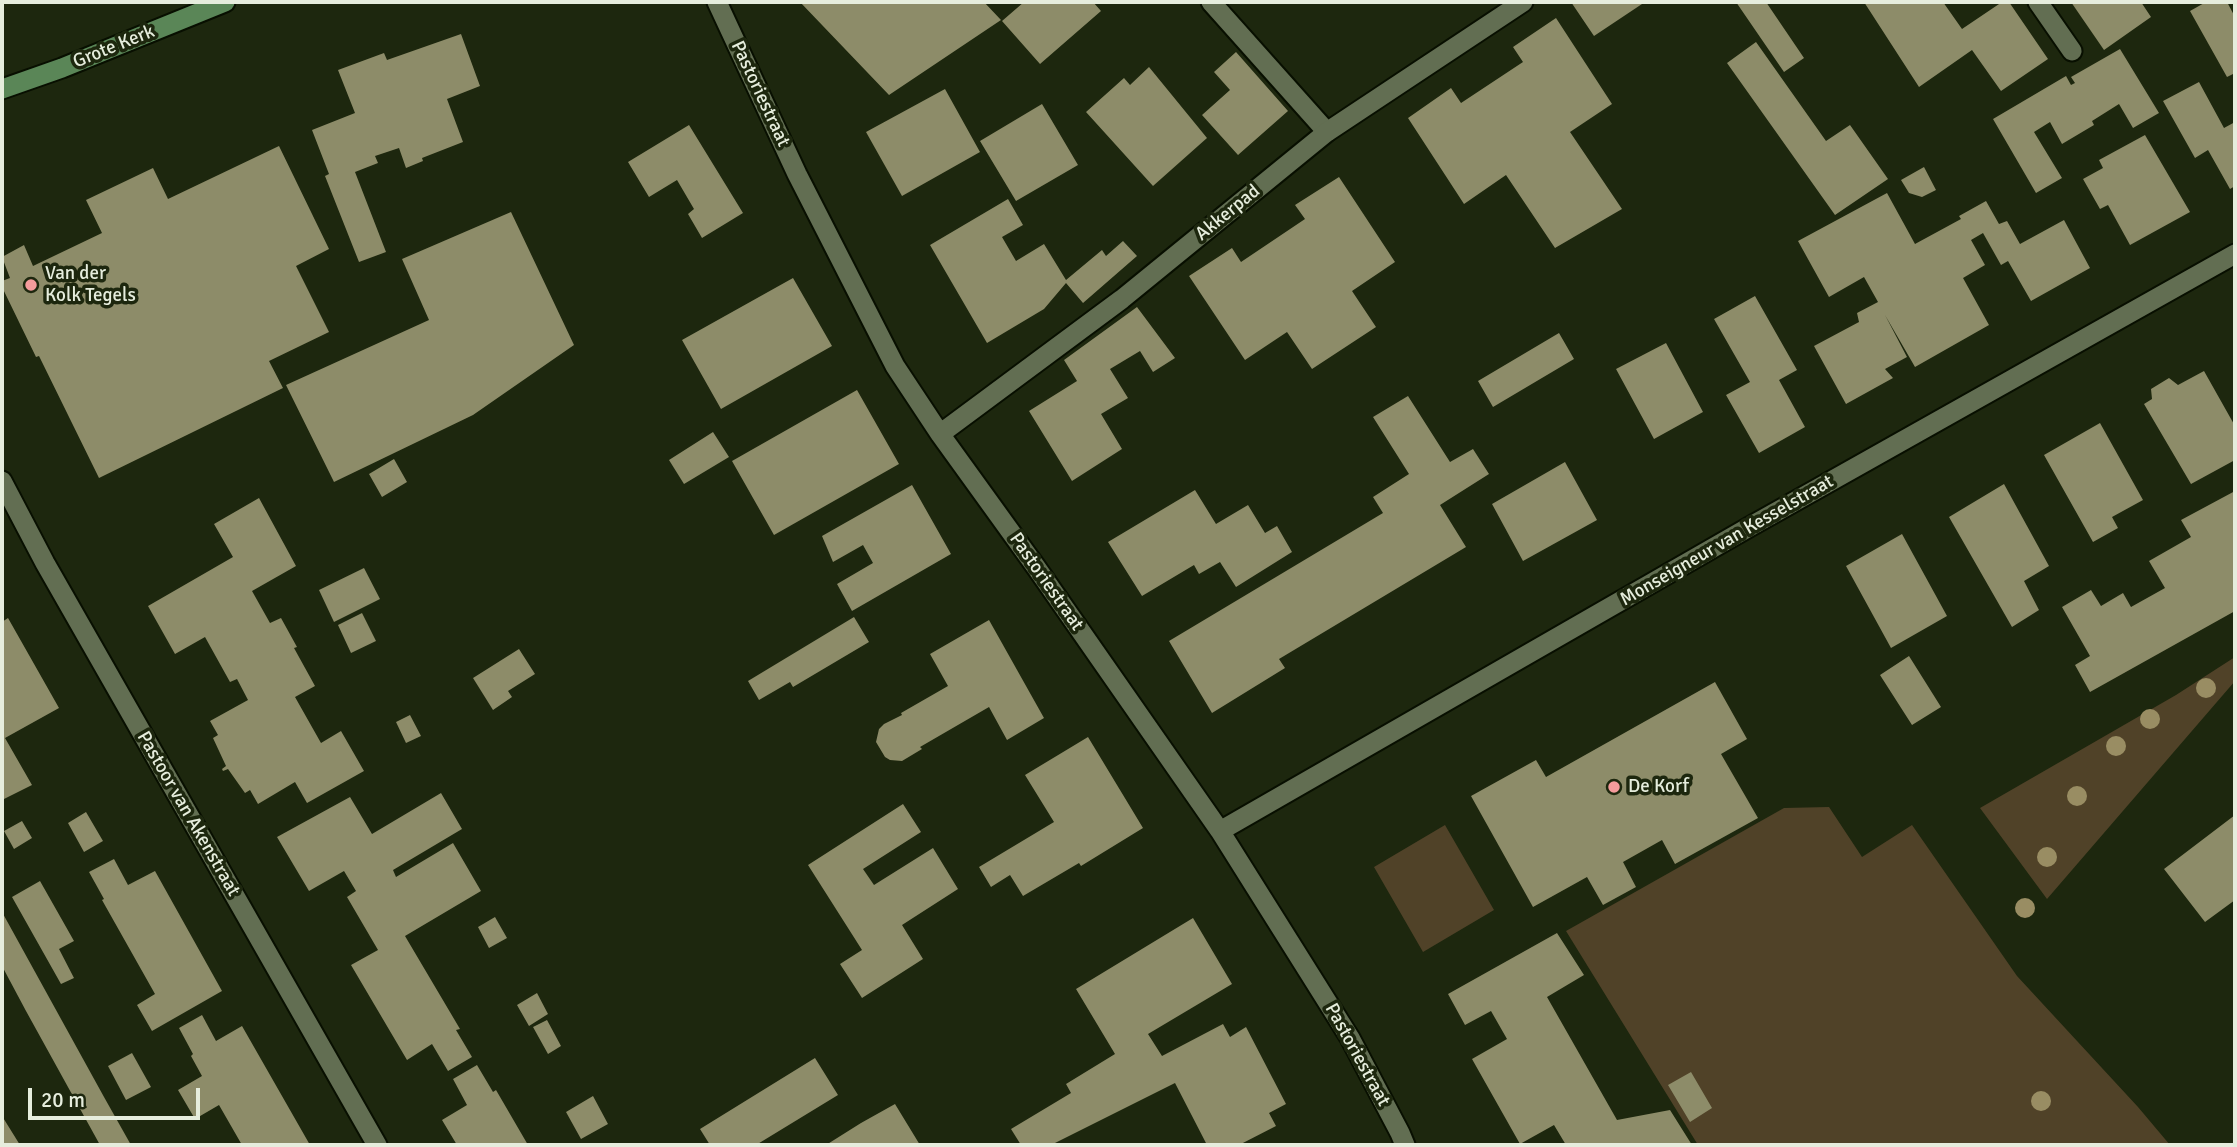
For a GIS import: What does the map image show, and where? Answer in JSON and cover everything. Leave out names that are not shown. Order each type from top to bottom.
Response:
[{"type":"main road","name":"Grote Kerk","points":[[2,89],[62,68],[225,2]]},
{"type":"street","name":"Pastoriestraat","points":[[717,2],[797,174],[895,366],[1220,831],[1350,1038],[1405,1145]]},
{"type":"street","points":[[1211,2],[1327,132]]},
{"type":"street","name":"Akkerpad","points":[[940,434],[1122,299],[1327,132],[1523,2]]},
{"type":"street","points":[[2038,2],[2072,51]]},
{"type":"street","name":"Monseigneur van Kesselstraat","points":[[1220,831],[1751,526],[2235,254]]},
{"type":"street","name":"Pastoor van Akenstraat","points":[[2,481],[52,575],[377,1145]]},
{"type":"shaded area","points":[[2235,657],[2235,681],[2047,899],[1980,808],[2176,695]]},
{"type":"shaded area","points":[[1829,807],[1862,857],[1912,825],[2017,976],[2170,1145],[1698,1145],[1566,931],[1784,808]]},
{"type":"shaded area","points":[[1445,825],[1494,910],[1423,952],[1374,867]]},
{"type":"building","points":[[800,2],[984,2],[1001,20],[889,95]]},
{"type":"building","points":[[1024,2],[1093,2],[1101,11],[1040,64],[1002,21]]},
{"type":"building","points":[[1571,2],[1645,2],[1594,36]]},
{"type":"building","points":[[1736,2],[1766,2],[1804,58],[1784,72]]},
{"type":"building","points":[[1864,2],[1943,2],[1962,29],[2002,2],[2009,2],[2048,59],[2001,91],[1972,50],[1919,87]]},
{"type":"building","points":[[2071,2],[2141,2],[2151,17],[2104,50]]},
{"type":"building","points":[[2206,2],[2227,2],[2235,17],[2235,73],[2227,77],[2190,11]]},
{"type":"building","points":[[1556,18],[1612,104],[1570,132],[1622,209],[1555,248],[1506,175],[1464,204],[1408,118],[1451,88],[1461,103],[1523,62],[1513,47]]},
{"type":"building","points":[[461,34],[480,86],[447,99],[463,142],[422,158],[423,161],[406,168],[399,148],[375,156],[378,163],[355,172],[386,252],[359,262],[325,176],[329,174],[312,130],[355,113],[338,70],[384,53],[387,60]]},
{"type":"building","points":[[1756,42],[1826,141],[1850,125],[1888,179],[1835,215],[1727,63]]},
{"type":"building","points":[[2120,49],[2159,113],[2133,128],[2119,104],[2092,121],[2094,125],[2062,144],[2050,122],[2034,132],[2062,178],[2036,193],[1993,119],[2066,76],[2071,85],[2075,83],[2071,77]]},
{"type":"building","points":[[1236,52],[1288,111],[1238,155],[1202,115],[1230,90],[1214,72]]},
{"type":"building","points":[[1149,67],[1207,138],[1153,186],[1086,112],[1124,78],[1130,85]]},
{"type":"building","points":[[2199,82],[2224,128],[2235,122],[2235,186],[2230,189],[2208,150],[2195,158],[2163,101]]},
{"type":"building","points":[[945,89],[980,152],[902,196],[866,132]]},
{"type":"building","points":[[1042,104],[1078,165],[1016,201],[980,141]]},
{"type":"building","points":[[689,125],[743,213],[702,238],[688,214],[694,209],[677,180],[649,197],[628,162]]},
{"type":"building","points":[[2145,135],[2190,212],[2130,245],[2108,205],[2100,209],[2083,179],[2103,168],[2099,160]]},
{"type":"building","points":[[279,146],[329,249],[296,266],[329,332],[269,361],[283,388],[99,478],[2,287],[2,281],[10,278],[2,257],[24,245],[33,266],[102,233],[86,200],[153,168],[168,199]]},
{"type":"building","points":[[1924,167],[1936,190],[1922,197],[1909,193],[1901,180]]},
{"type":"building","points":[[1339,177],[1395,262],[1352,291],[1376,327],[1312,369],[1287,332],[1245,360],[1189,276],[1232,248],[1241,262],[1305,219],[1295,205]]},
{"type":"building","points":[[1887,193],[1915,244],[1961,219],[1959,216],[1986,201],[1999,224],[2007,221],[2020,244],[2064,220],[2090,268],[2031,301],[2008,261],[2001,265],[1983,233],[1971,240],[1985,265],[1963,278],[1989,325],[1915,367],[1885,315],[1907,357],[1885,369],[1893,378],[1846,404],[1814,346],[1859,322],[1857,313],[1878,302],[1864,277],[1829,297],[1798,241]]},
{"type":"building","points":[[1008,199],[1023,225],[1002,237],[1016,261],[1044,244],[1066,280],[1102,250],[1106,256],[1123,241],[1137,256],[1083,303],[1066,283],[1044,309],[987,343],[930,245]]},
{"type":"building","points":[[511,212],[574,345],[473,415],[334,482],[286,385],[429,320],[402,259]]},
{"type":"building","points":[[793,278],[832,346],[721,409],[682,340]]},
{"type":"building","points":[[1755,296],[1797,370],[1779,380],[1805,427],[1759,453],[1726,395],[1750,382],[1714,319]]},
{"type":"building","points":[[1137,307],[1175,358],[1153,372],[1140,351],[1110,369],[1128,398],[1101,414],[1122,449],[1072,481],[1029,411],[1077,381],[1064,360]]},
{"type":"building","points":[[1559,333],[1574,359],[1493,407],[1478,381]]},
{"type":"building","points":[[1666,343],[1703,412],[1654,439],[1616,369]]},
{"type":"building","points":[[2204,371],[2235,426],[2235,460],[2191,484],[2144,404],[2152,399],[2151,389],[2169,378],[2178,385]]},
{"type":"building","points":[[857,390],[899,464],[774,535],[732,461]]},
{"type":"building","points":[[1408,396],[1450,462],[1473,449],[1489,474],[1440,505],[1466,547],[1279,659],[1285,668],[1212,713],[1169,641],[1383,513],[1373,497],[1409,474],[1373,417]]},
{"type":"building","points":[[2100,423],[2143,500],[2112,517],[2118,528],[2093,542],[2044,455]]},
{"type":"building","points":[[713,432],[729,457],[684,484],[669,460]]},
{"type":"building","points":[[394,459],[407,482],[382,497],[369,474]]},
{"type":"building","points":[[1565,462],[1597,520],[1523,561],[1492,504]]},
{"type":"building","points":[[2004,484],[2049,566],[2024,581],[2039,610],[2012,627],[1949,517]]},
{"type":"building","points":[[912,485],[951,554],[852,611],[837,584],[873,563],[863,545],[833,562],[822,536]]},
{"type":"building","points":[[1195,490],[1216,524],[1248,505],[1265,533],[1277,526],[1292,552],[1236,587],[1220,562],[1199,574],[1194,565],[1142,596],[1108,542]]},
{"type":"building","points":[[2235,491],[2235,611],[2090,692],[2075,665],[2090,656],[2062,607],[2091,590],[2101,606],[2123,593],[2131,607],[2165,588],[2149,561],[2191,537],[2181,520]]},
{"type":"building","points":[[259,498],[296,566],[252,591],[270,623],[281,618],[315,686],[295,697],[321,743],[341,731],[364,771],[307,803],[295,782],[258,804],[250,790],[245,793],[228,769],[223,771],[226,766],[213,738],[218,735],[210,721],[248,700],[237,679],[230,682],[205,637],[175,654],[148,606],[233,557],[214,524]]},
{"type":"building","points":[[1902,534],[1947,616],[1891,648],[1846,566]]},
{"type":"building","points":[[364,568],[380,599],[334,622],[319,590]]},
{"type":"building","points":[[362,613],[376,641],[351,653],[338,625]]},
{"type":"building","points":[[854,617],[869,642],[793,687],[790,682],[759,700],[748,681]]},
{"type":"building","points":[[8,618],[59,708],[5,738],[32,785],[2,800],[2,622]]},
{"type":"building","points":[[989,620],[1044,718],[1007,740],[989,707],[920,747],[922,749],[902,761],[885,757],[876,742],[879,729],[948,686],[930,654]]},
{"type":"building","points":[[519,649],[535,674],[508,691],[512,697],[493,710],[473,678]]},
{"type":"building","points":[[1909,656],[1941,707],[1912,725],[1880,675]]},
{"type":"building","name":"De Korf","points":[[1715,682],[1747,739],[1721,754],[1758,818],[1675,864],[1662,840],[1623,862],[1636,887],[1603,905],[1587,877],[1533,907],[1471,796],[1536,760],[1546,777]]},
{"type":"building","points":[[410,715],[421,736],[406,743],[396,722]]},
{"type":"building","points":[[1088,737],[1143,828],[1081,866],[1079,863],[1023,896],[1010,875],[991,887],[979,867],[1054,822],[1025,775]]},
{"type":"building","points":[[441,793],[462,829],[393,870],[396,877],[453,843],[481,891],[405,936],[460,1029],[456,1030],[472,1057],[448,1071],[432,1044],[407,1060],[351,965],[378,950],[347,897],[356,891],[344,871],[309,891],[277,837],[350,797],[372,834]]},
{"type":"building","points":[[903,804],[921,832],[863,869],[874,885],[933,848],[958,889],[902,925],[923,959],[862,998],[840,964],[862,950],[808,865]]},
{"type":"building","points":[[86,812],[103,841],[84,852],[68,823]]},
{"type":"building","points":[[2235,815],[2235,900],[2205,922],[2164,869]]},
{"type":"building","points":[[22,821],[32,838],[14,849],[4,831]]},
{"type":"building","points":[[114,859],[128,885],[155,871],[222,991],[152,1031],[137,1005],[155,994],[89,872]]},
{"type":"building","points":[[40,881],[74,941],[59,949],[74,978],[61,984],[12,897]]},
{"type":"building","points":[[2,912],[131,1145],[100,1145],[2,966]]},
{"type":"building","points":[[495,917],[507,938],[489,948],[478,927]]},
{"type":"building","points":[[1193,918],[1232,984],[1148,1034],[1162,1056],[1223,1024],[1230,1037],[1246,1027],[1286,1104],[1269,1113],[1276,1126],[1239,1145],[1207,1145],[1175,1083],[1051,1145],[1021,1145],[1011,1129],[1071,1093],[1066,1084],[1115,1054],[1076,989]]},
{"type":"building","points":[[1557,933],[1584,975],[1547,997],[1617,1120],[1670,1110],[1692,1145],[1566,1145],[1554,1125],[1520,1144],[1472,1059],[1507,1039],[1491,1011],[1465,1025],[1448,994]]},
{"type":"building","points":[[537,993],[548,1014],[529,1026],[517,1005]]},
{"type":"building","points":[[202,1015],[216,1041],[242,1026],[310,1145],[242,1145],[219,1105],[195,1119],[178,1090],[202,1076],[179,1028]]},
{"type":"building","points":[[547,1020],[561,1046],[548,1054],[533,1027]]},
{"type":"building","points":[[132,1053],[151,1087],[126,1100],[108,1066]]},
{"type":"building","points":[[815,1058],[838,1095],[756,1145],[710,1145],[700,1129]]},
{"type":"building","points":[[477,1065],[493,1092],[496,1090],[528,1145],[457,1145],[442,1120],[467,1105],[453,1079]]},
{"type":"building","points":[[1691,1072],[1712,1108],[1690,1122],[1668,1085]]},
{"type":"building","points":[[593,1096],[608,1124],[581,1139],[566,1112]]},
{"type":"building","points":[[895,1104],[920,1145],[826,1145],[861,1123]]},
{"type":"building","points":[[2,1116],[20,1145],[2,1145]]},
{"type":"place","name":"Van der Kolk Tegels","points":[[31,285]]},
{"type":"place","name":"De Korf","points":[[1614,787]]}]
